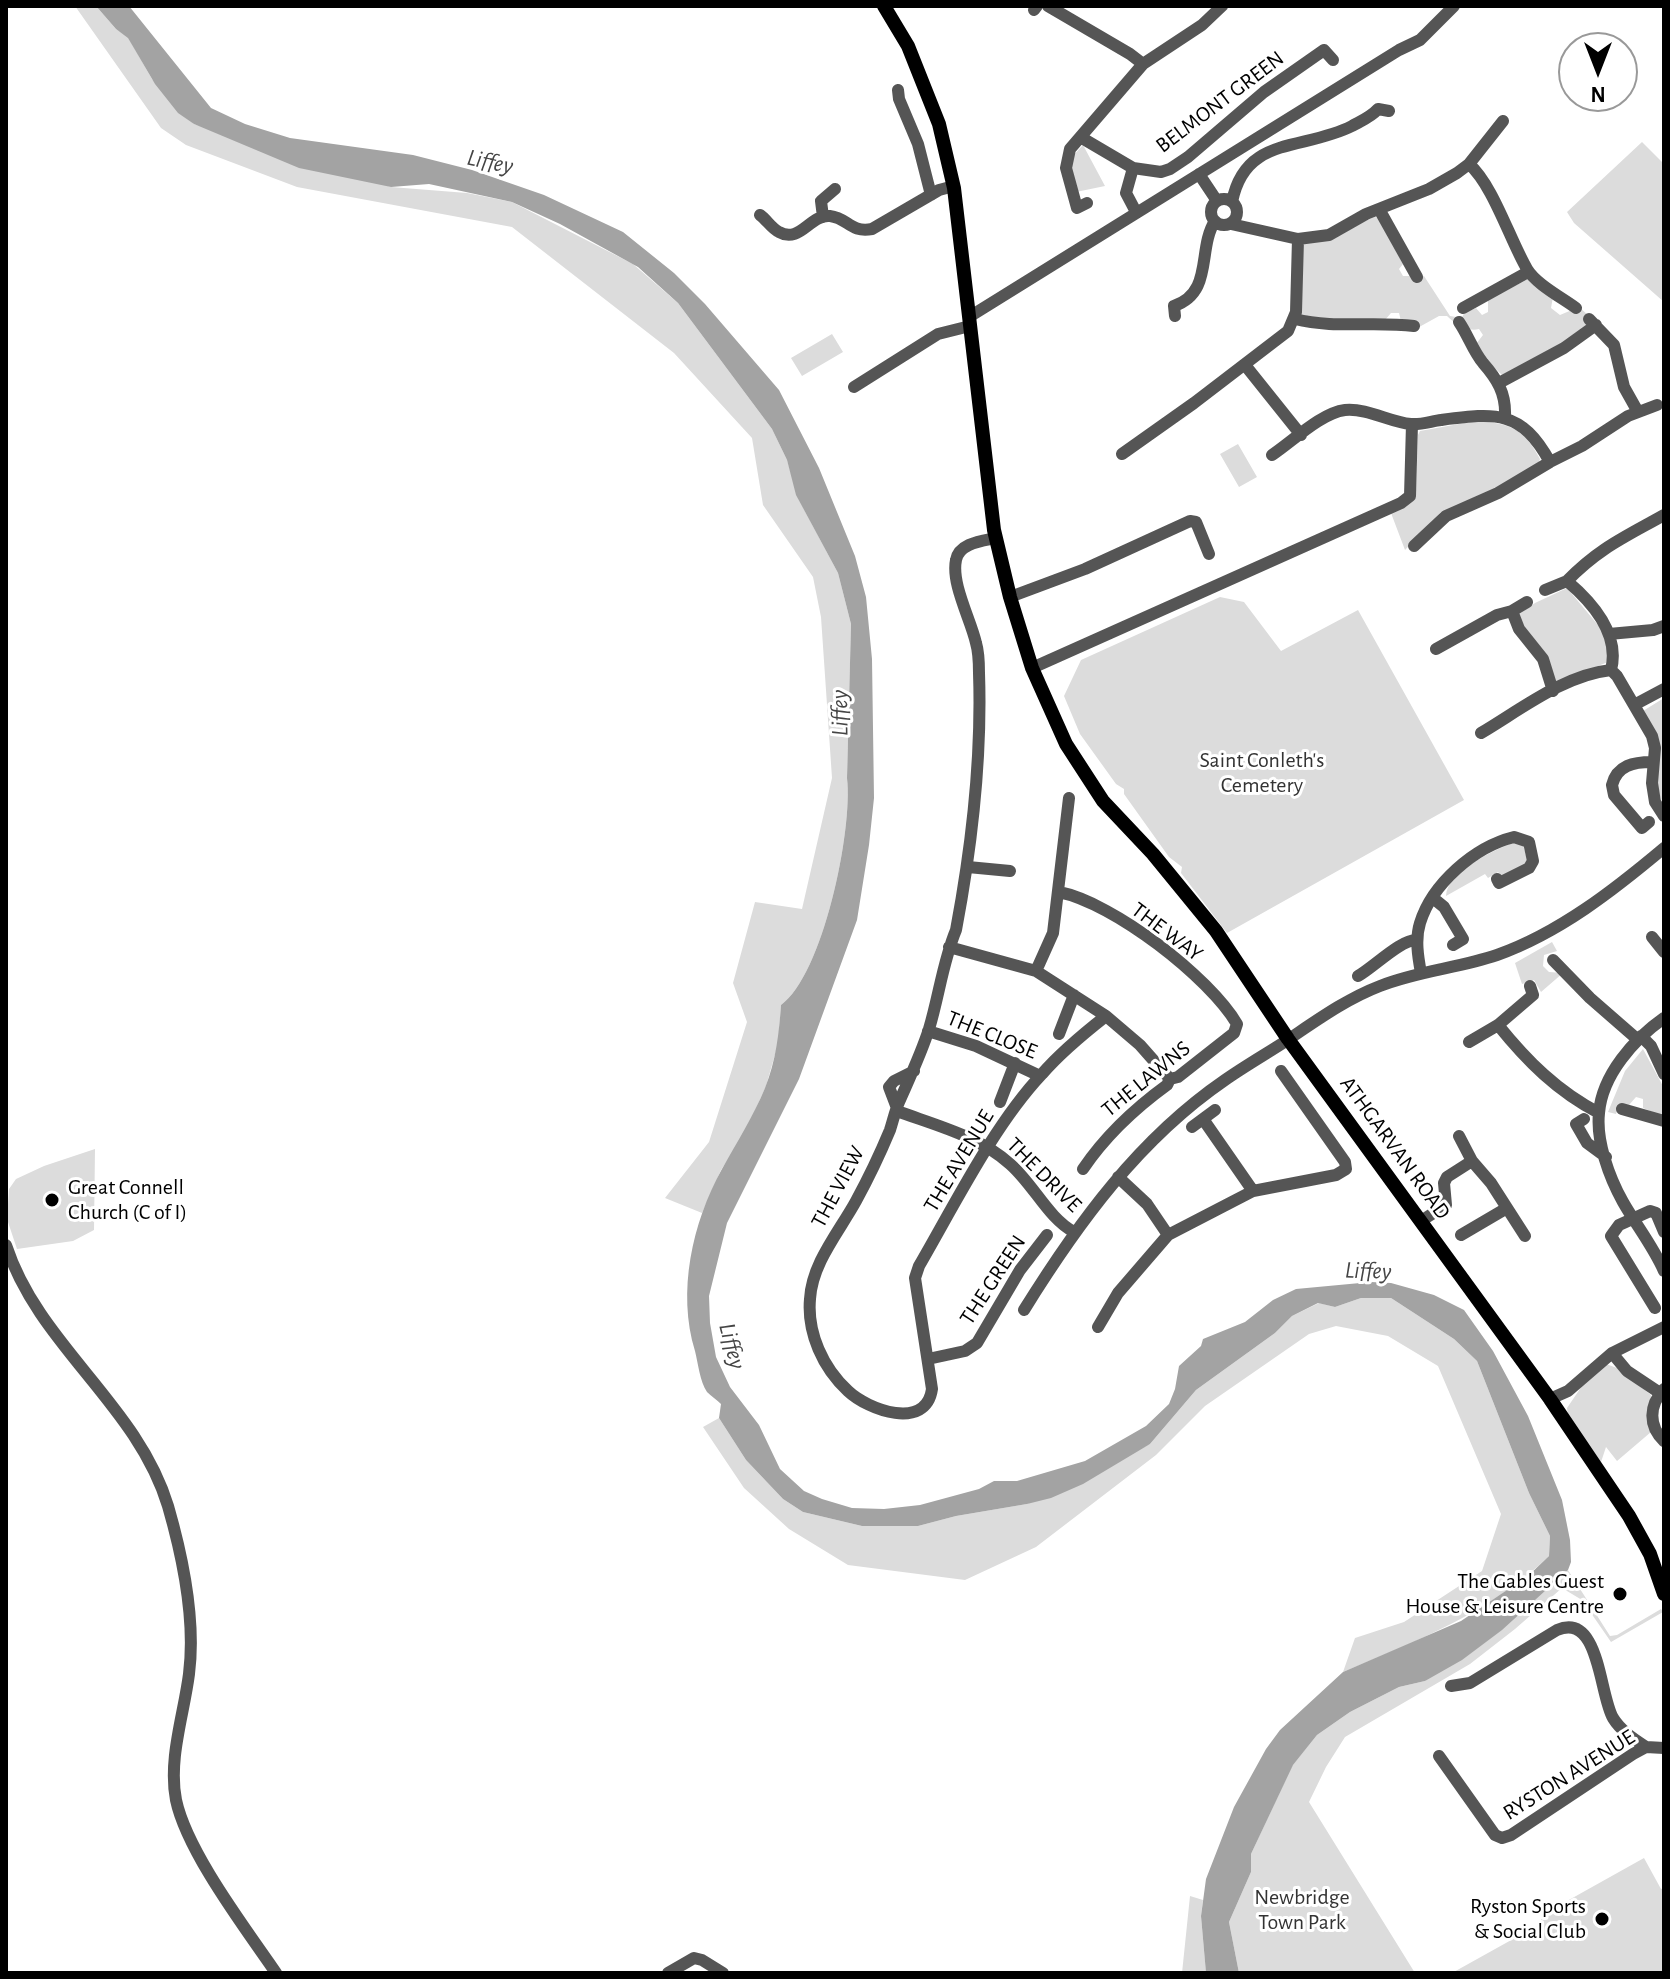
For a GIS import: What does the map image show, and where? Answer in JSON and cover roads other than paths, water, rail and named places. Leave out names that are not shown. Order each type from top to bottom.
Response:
[{"type":"main road","name":"ATHGARVAN ROAD","points":[[884,6],[908,46],[934,110],[954,186],[984,463],[996,538],[1032,668],[1066,744],[1103,801],[1153,854],[1216,931],[1288,1039],[1550,1399],[1629,1516],[1650,1554],[1664,1594]]},
{"type":"street","points":[[1048,6],[1143,64]]},
{"type":"street","points":[[1087,203],[1077,208],[1066,168],[1070,149],[1143,64],[1202,25],[1222,6]]},
{"type":"street","points":[[854,387],[938,334],[970,322],[1136,212],[1420,40],[1454,6]]},
{"type":"street","name":"BELMONT GREEN","points":[[1082,138],[1133,168],[1161,172],[1188,157],[1264,92],[1324,50],[1333,60]]},
{"type":"street","points":[[898,90],[918,144],[931,195]]},
{"type":"street","points":[[1231,224],[1237,213],[1232,202],[1241,174],[1258,157],[1274,149],[1346,129],[1371,116],[1381,105]]},
{"type":"street","points":[[1232,202],[1225,199],[1217,201],[1211,211],[1215,221],[1222,225],[1231,224],[1298,239],[1329,235],[1379,209],[1429,189],[1469,164],[1503,121]]},
{"type":"street","points":[[1469,164],[1492,200],[1528,272],[1570,304],[1556,312]]},
{"type":"street","points":[[1133,168],[1126,193],[1136,212]]},
{"type":"street","points":[[1199,174],[1217,201]]},
{"type":"street","points":[[760,215],[775,231],[787,235],[800,233],[823,217],[841,219],[858,230],[872,229],[931,195],[954,186]]},
{"type":"street","points":[[823,217],[821,201],[835,189]]},
{"type":"street","points":[[1379,209],[1410,272]]},
{"type":"street","points":[[1171,307],[1181,303],[1198,288],[1204,273],[1207,236],[1215,221]]},
{"type":"street","points":[[1122,454],[1143,447],[1281,338],[1295,319],[1298,239]]},
{"type":"street","points":[[1463,308],[1480,307],[1528,272]]},
{"type":"street","points":[[1295,319],[1335,326],[1396,319],[1414,326]]},
{"type":"street","points":[[1459,322],[1476,335],[1481,360],[1499,383],[1505,416]]},
{"type":"street","points":[[1499,383],[1564,348],[1593,322],[1614,345],[1624,387],[1638,412]]},
{"type":"street","points":[[1245,365],[1301,435]]},
{"type":"street","points":[[1414,546],[1446,516],[1498,493],[1638,412],[1657,405]]},
{"type":"street","points":[[1272,455],[1323,417],[1345,410],[1412,424],[1505,416],[1528,432],[1550,462]]},
{"type":"street","points":[[1032,668],[1376,508],[1401,503],[1410,496],[1412,424]]},
{"type":"street","points":[[1545,590],[1567,581],[1606,546],[1664,515]]},
{"type":"street","points":[[1446,516],[1453,528]]},
{"type":"street","points":[[1010,597],[1082,570],[1190,521],[1196,522],[1209,554]]},
{"type":"street","name":"THE VIEW","points":[[928,1359],[932,1389],[928,1403],[922,1409],[906,1413],[882,1411],[860,1400],[838,1380],[819,1351],[811,1324],[810,1298],[818,1266],[857,1199],[914,1071],[956,930],[975,811],[980,673],[977,645],[957,580],[955,562],[958,554],[970,544],[996,538]]},
{"type":"street","points":[[1567,581],[1578,590],[1609,634],[1613,661],[1611,670],[1652,736],[1655,748],[1652,783],[1655,802],[1664,816]]},
{"type":"street","points":[[1436,649],[1527,602]]},
{"type":"street","points":[[1512,611],[1519,629],[1543,659],[1553,691]]},
{"type":"street","points":[[1609,634],[1664,626]]},
{"type":"street","points":[[1481,733],[1553,691],[1582,677],[1611,670]]},
{"type":"street","points":[[1634,705],[1664,689]]},
{"type":"street","points":[[1649,822],[1642,828],[1614,795],[1612,785],[1620,770],[1630,764],[1652,762]]},
{"type":"street","points":[[1036,971],[1053,933],[1072,821],[1069,798]]},
{"type":"street","points":[[1421,973],[1417,940],[1419,926],[1433,898],[1466,861],[1483,850],[1514,837],[1529,842],[1533,861],[1529,868],[1499,883],[1497,879]]},
{"type":"street","points":[[1024,1310],[1074,1232],[1118,1177],[1189,1108],[1224,1080],[1356,996],[1421,973],[1493,956],[1530,942],[1599,899],[1664,848]]},
{"type":"street","points":[[968,867],[1010,871]]},
{"type":"street","name":"THE WAY","points":[[1059,892],[1086,901],[1137,930],[1177,959],[1237,1024]]},
{"type":"street","points":[[1433,898],[1444,907],[1463,939],[1453,945]]},
{"type":"street","points":[[1652,937],[1664,952]]},
{"type":"street","points":[[1358,976],[1378,964],[1403,942],[1417,940]]},
{"type":"street","points":[[949,947],[1036,971],[1106,1016],[1140,1045],[1170,1079]]},
{"type":"street","points":[[1553,960],[1590,998],[1651,1046],[1664,1074]]},
{"type":"street","points":[[1469,1042],[1498,1025],[1533,995],[1530,986]]},
{"type":"street","points":[[1059,1034],[1074,995]]},
{"type":"street","name":"THE AVENUE","points":[[928,1359],[917,1272],[989,1149],[1040,1076],[1070,1045],[1106,1016]]},
{"type":"street","points":[[1664,1018],[1639,1038],[1611,1079],[1599,1113],[1614,1184],[1664,1271]]},
{"type":"street","name":"THE LAWNS","points":[[1083,1169],[1097,1160],[1121,1122],[1167,1085],[1170,1079],[1178,1077],[1223,1042],[1237,1029],[1237,1024]]},
{"type":"street","points":[[1498,1025],[1526,1060],[1544,1076],[1599,1113]]},
{"type":"street","name":"THE CLOSE","points":[[928,1031],[976,1046],[1040,1076]]},
{"type":"street","points":[[1000,1102],[1015,1063]]},
{"type":"street","points":[[1106,1322],[1118,1293],[1168,1235],[1253,1191],[1342,1173],[1346,1169],[1321,1116],[1281,1071]]},
{"type":"street","points":[[1631,1108],[1664,1121]]},
{"type":"street","name":"THE DRIVE","points":[[897,1110],[989,1149],[1024,1177],[1056,1220],[1074,1232]]},
{"type":"street","points":[[1215,1110],[1198,1123],[1253,1191]]},
{"type":"street","points":[[1584,1119],[1576,1124],[1587,1143],[1606,1157]]},
{"type":"street","points":[[1459,1136],[1472,1161],[1482,1170],[1525,1236]]},
{"type":"street","points":[[1421,1221],[1446,1205],[1444,1187],[1447,1177],[1472,1161]]},
{"type":"street","points":[[1118,1177],[1147,1204],[1168,1235]]},
{"type":"street","points":[[1463,1231],[1507,1208]]},
{"type":"street","points":[[1655,1308],[1653,1292],[1613,1243],[1611,1236],[1619,1225],[1650,1211],[1656,1213],[1664,1232]]},
{"type":"street","name":"THE GREEN","points":[[928,1359],[965,1351],[977,1343],[1032,1242],[1047,1235]]},
{"type":"street","points":[[6,1245],[13,1266],[56,1339],[105,1395],[150,1459],[168,1506],[184,1577],[191,1632],[190,1671],[174,1768],[176,1800],[202,1858],[276,1973]]},
{"type":"street","points":[[1550,1399],[1568,1391],[1612,1353],[1664,1327]]},
{"type":"street","points":[[1612,1353],[1627,1371],[1662,1391],[1652,1417],[1664,1441]]},
{"type":"street","points":[[1459,1688],[1557,1630],[1566,1627],[1576,1630],[1590,1642],[1613,1718],[1622,1730],[1646,1747]]},
{"type":"street","name":"RYSTON AVENUE","points":[[1439,1756],[1495,1835],[1502,1838],[1646,1747],[1664,1748]]},
{"type":"street","points":[[668,1973],[694,1958],[723,1973]]},
{"type":"place","name":"Great Connell Church (C of I)","points":[[52,1200]]},
{"type":"place","name":"The Gables Guest House & Leisure Centre","points":[[1620,1594]]},
{"type":"place","name":"Ryston Sports & Social Club","points":[[1602,1919]]},
{"type":"water label","name":"Liffey","points":[[490,162]]},
{"type":"water label","name":"Liffey","points":[[840,713]]},
{"type":"water label","name":"Liffey","points":[[1368,1271]]},
{"type":"water label","name":"Liffey","points":[[732,1346]]},
{"type":"park label","name":"Saint Conleth's Cemetery","points":[[1262,772]]},
{"type":"park label","name":"Newbridge Town Park","points":[[1302,1910]]}]
